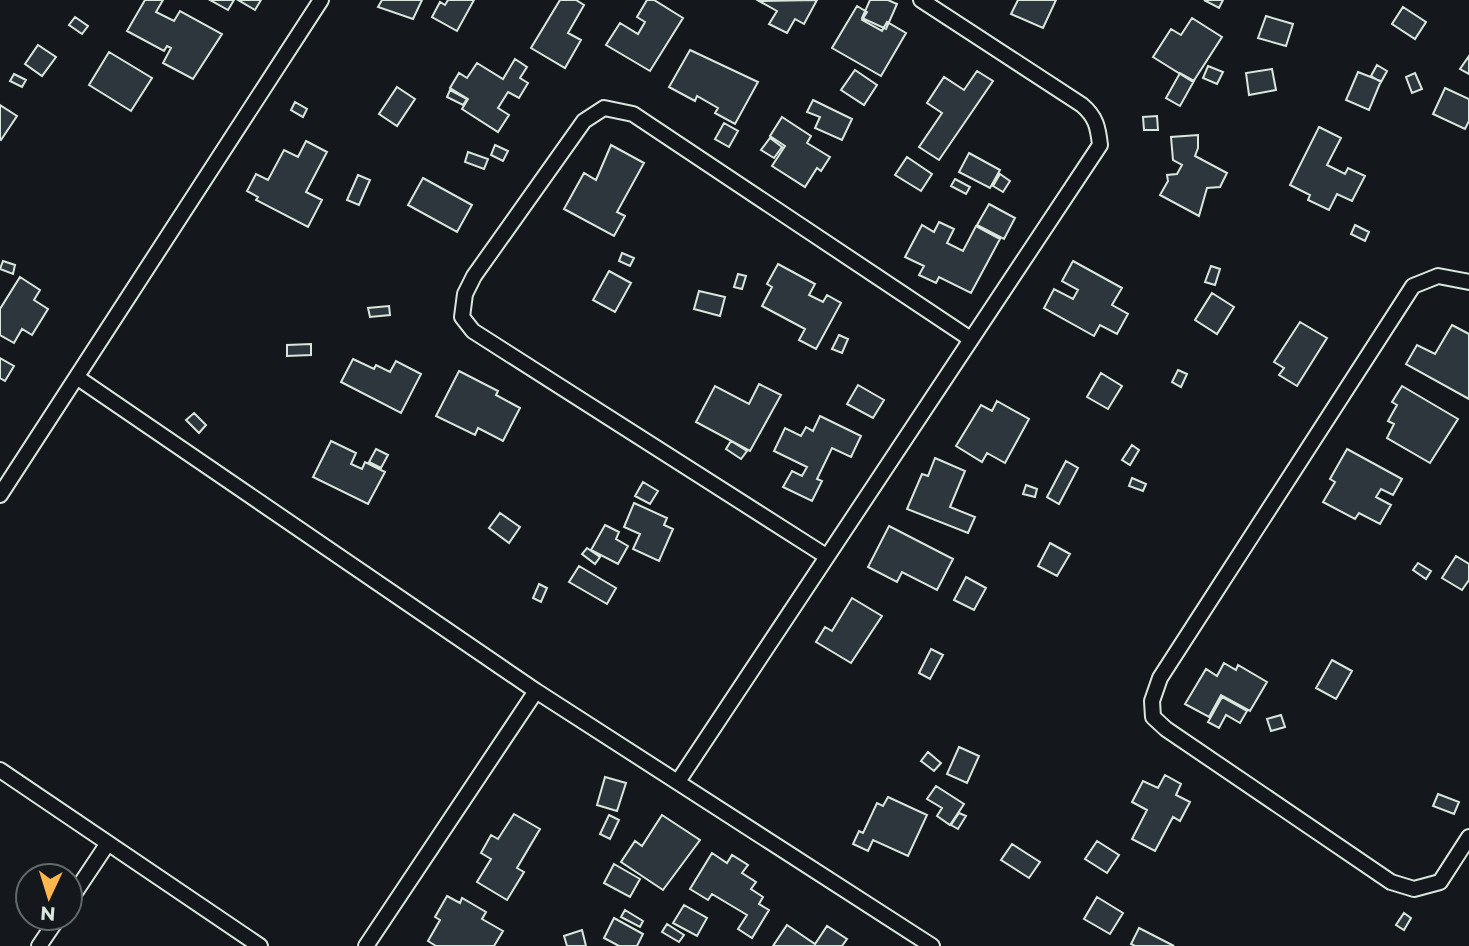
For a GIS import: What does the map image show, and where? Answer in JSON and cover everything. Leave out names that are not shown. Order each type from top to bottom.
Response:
[{"type":"street","points":[[0,495],[321,0]]},
{"type":"street","points":[[679,780],[969,338],[1100,145],[1098,126],[1092,114],[1082,105],[921,0]]},
{"type":"street","points":[[825,556],[473,331],[462,317],[465,294],[474,276],[584,121],[604,108],[633,114],[969,338]]},
{"type":"street","points":[[1469,282],[1438,276],[1413,286],[1160,678],[1152,701],[1153,717],[1166,729],[1391,883],[1414,889],[1440,882],[1469,837]]},
{"type":"street","points":[[78,378],[536,691],[679,780],[932,946]]},
{"type":"street","points":[[366,946],[536,691]]},
{"type":"street","points":[[0,770],[260,946]]},
{"type":"street","points":[[84,879],[108,843]]},
{"type":"building","points":[[145,0],[163,0],[156,12],[174,21],[180,11],[222,34],[193,79],[163,63],[171,48],[167,46],[164,51],[127,31]]},
{"type":"building","points":[[210,0],[234,0],[228,10]]},
{"type":"building","points":[[238,0],[261,0],[255,10]]},
{"type":"building","points":[[382,0],[422,0],[413,19],[378,7]]},
{"type":"building","points":[[448,0],[474,0],[457,31],[432,17],[440,2],[445,5]]},
{"type":"building","points":[[560,0],[576,0],[584,5],[568,33],[581,40],[565,68],[531,48]]},
{"type":"building","points":[[647,0],[654,0],[683,18],[650,71],[606,45],[620,23],[638,34],[645,22],[637,17]]},
{"type":"building","points":[[817,0],[804,24],[795,19],[787,33],[769,24],[777,11],[759,1]]},
{"type":"building","points":[[870,0],[888,0],[897,4],[886,29],[862,18]]},
{"type":"building","points":[[1018,0],[1056,0],[1043,28],[1011,14]]},
{"type":"building","points":[[1204,0],[1223,0],[1219,8]]},
{"type":"building","points":[[857,6],[867,12],[862,20],[882,31],[887,22],[906,33],[881,76],[832,48]]},
{"type":"building","points":[[1403,7],[1426,22],[1415,39],[1392,24]]},
{"type":"building","points":[[1266,16],[1293,24],[1286,46],[1258,38]]},
{"type":"building","points":[[75,17],[88,26],[82,34],[69,25]]},
{"type":"building","points":[[1192,18],[1222,37],[1193,82],[1153,57],[1171,29],[1181,35]]},
{"type":"building","points":[[38,45],[56,57],[42,76],[25,64]]},
{"type":"building","points":[[690,50],[758,82],[735,124],[715,113],[718,108],[697,96],[695,101],[669,87]]},
{"type":"building","points":[[109,52],[152,78],[131,111],[89,85]]},
{"type":"building","points":[[1469,56],[1469,74],[1460,69]]},
{"type":"building","points":[[515,59],[527,67],[520,78],[528,83],[519,98],[508,92],[498,108],[509,115],[498,132],[462,109],[468,99],[450,88],[459,73],[467,78],[477,63],[503,79]]},
{"type":"building","points":[[1377,65],[1387,71],[1381,82],[1371,76]]},
{"type":"building","points":[[1208,66],[1223,72],[1217,84],[1203,78]]},
{"type":"building","points":[[1272,69],[1276,90],[1249,95],[1246,73]]},
{"type":"building","points":[[855,70],[877,85],[864,105],[841,90]]},
{"type":"building","points":[[977,71],[993,81],[939,160],[919,147],[942,113],[927,103],[944,77],[964,90]]},
{"type":"building","points":[[1358,72],[1381,81],[1369,110],[1346,100]]},
{"type":"building","points":[[1180,73],[1194,81],[1180,106],[1166,98]]},
{"type":"building","points":[[1415,73],[1422,89],[1412,93],[1406,77]]},
{"type":"building","points":[[14,74],[26,80],[22,87],[10,81]]},
{"type":"building","points":[[397,87],[415,99],[397,126],[379,114]]},
{"type":"building","points":[[1445,88],[1469,99],[1469,121],[1465,129],[1433,114]]},
{"type":"building","points":[[450,90],[467,99],[463,105],[447,97]]},
{"type":"building","points":[[813,100],[852,119],[842,140],[815,128],[820,117],[807,112]]},
{"type":"building","points":[[295,102],[307,109],[303,117],[291,110]]},
{"type":"building","points":[[0,105],[17,116],[1,140],[0,139]]},
{"type":"building","points":[[1157,116],[1158,130],[1144,130],[1143,117]]},
{"type":"building","points":[[782,117],[811,136],[807,143],[830,157],[821,171],[817,168],[805,187],[772,166],[785,146],[770,136]]},
{"type":"building","points":[[724,123],[738,131],[729,147],[715,139]]},
{"type":"building","points":[[1319,127],[1341,138],[1327,165],[1345,174],[1348,168],[1365,176],[1352,201],[1337,194],[1329,210],[1308,200],[1310,195],[1290,185]]},
{"type":"building","points":[[1198,135],[1195,156],[1227,173],[1220,187],[1207,188],[1199,216],[1160,195],[1168,181],[1167,175],[1177,174],[1182,165],[1173,160],[1171,137]]},
{"type":"building","points":[[770,138],[782,147],[774,158],[761,150]]},
{"type":"building","points":[[306,141],[327,152],[306,192],[322,200],[308,227],[256,200],[258,197],[247,191],[256,174],[268,180],[284,150],[298,157]]},
{"type":"building","points":[[495,145],[508,151],[503,161],[491,155]]},
{"type":"building","points":[[611,145],[644,163],[617,212],[625,216],[614,236],[564,209],[584,173],[596,180]]},
{"type":"building","points":[[468,152],[488,159],[484,169],[465,162]]},
{"type":"building","points":[[969,153],[1000,170],[990,188],[959,172]]},
{"type":"building","points":[[907,157],[932,174],[921,191],[895,175]]},
{"type":"building","points":[[1000,174],[1010,181],[1003,192],[993,186]]},
{"type":"building","points":[[358,175],[370,180],[359,205],[347,200]]},
{"type":"building","points":[[423,178],[472,205],[457,232],[408,205]]},
{"type":"building","points":[[955,179],[970,187],[966,194],[951,186]]},
{"type":"building","points":[[989,204],[1015,218],[1004,239],[977,225]]},
{"type":"building","points":[[939,222],[954,229],[947,243],[963,251],[976,226],[1000,239],[971,293],[939,277],[936,283],[919,275],[924,266],[905,257],[922,225],[934,232]]},
{"type":"building","points":[[1355,225],[1369,232],[1365,241],[1351,234]]},
{"type":"building","points":[[622,253],[634,258],[630,266],[619,261]]},
{"type":"building","points":[[3,261],[15,265],[13,274],[0,269]]},
{"type":"building","points":[[1073,261],[1122,288],[1112,305],[1128,314],[1117,334],[1100,325],[1094,336],[1044,308],[1054,289],[1073,299],[1078,290],[1062,281]]},
{"type":"building","points":[[778,264],[815,284],[809,295],[823,302],[827,295],[841,303],[816,349],[799,340],[805,329],[762,306],[772,287],[767,284]]},
{"type":"building","points":[[1211,266],[1220,269],[1215,285],[1205,282]]},
{"type":"building","points":[[609,271],[631,283],[615,312],[593,300]]},
{"type":"building","points":[[738,274],[746,276],[742,289],[734,287]]},
{"type":"building","points":[[20,277],[40,290],[34,300],[48,309],[32,335],[22,329],[14,343],[0,335],[0,309]]},
{"type":"building","points":[[699,291],[725,297],[720,316],[694,309]]},
{"type":"building","points":[[1212,293],[1234,307],[1217,334],[1195,320]]},
{"type":"building","points":[[389,306],[390,315],[370,317],[368,308]]},
{"type":"building","points":[[1300,322],[1327,338],[1297,386],[1279,375],[1284,368],[1274,362]]},
{"type":"building","points":[[1452,325],[1469,334],[1469,399],[1406,364],[1417,345],[1435,354]]},
{"type":"building","points":[[839,335],[848,339],[842,353],[832,349]]},
{"type":"building","points":[[311,344],[311,355],[287,356],[287,345]]},
{"type":"building","points":[[0,358],[14,366],[5,381],[0,378]]},
{"type":"building","points":[[353,359],[374,369],[376,365],[390,372],[396,361],[421,374],[401,413],[341,382]]},
{"type":"building","points":[[1178,370],[1187,374],[1181,387],[1172,382]]},
{"type":"building","points":[[459,371],[498,391],[496,395],[520,408],[503,441],[478,428],[475,435],[436,416]]},
{"type":"building","points":[[1101,373],[1122,386],[1108,409],[1087,397]]},
{"type":"building","points":[[759,384],[781,395],[750,451],[696,422],[715,386],[749,404]]},
{"type":"building","points":[[858,385],[884,400],[873,418],[847,404]]},
{"type":"building","points":[[1402,386],[1458,419],[1430,463],[1387,438],[1394,424],[1388,421],[1397,405],[1392,402]]},
{"type":"building","points":[[997,401],[1029,419],[1005,463],[987,453],[982,462],[956,446],[981,405],[992,411]]},
{"type":"building","points":[[194,413],[206,425],[199,433],[186,420]]},
{"type":"building","points":[[820,416],[861,436],[851,457],[832,448],[817,479],[822,481],[812,501],[783,487],[792,471],[802,476],[807,467],[774,451],[785,428],[801,436],[806,427],[813,431]]},
{"type":"building","points":[[331,441],[356,453],[351,464],[362,469],[365,462],[385,472],[368,504],[313,477]]},
{"type":"building","points":[[731,441],[747,451],[741,459],[726,449]]},
{"type":"building","points":[[1132,445],[1139,450],[1130,465],[1122,460]]},
{"type":"building","points":[[376,449],[388,455],[381,468],[369,462]]},
{"type":"building","points":[[1347,449],[1402,479],[1393,495],[1381,489],[1376,497],[1391,505],[1380,524],[1359,513],[1355,519],[1323,502],[1335,482],[1330,479]]},
{"type":"building","points":[[935,458],[965,471],[950,507],[975,517],[968,533],[907,509],[922,474],[928,476]]},
{"type":"building","points":[[1066,461],[1078,468],[1059,504],[1047,497]]},
{"type":"building","points":[[1132,478],[1146,484],[1143,491],[1129,486]]},
{"type":"building","points":[[643,482],[658,491],[650,504],[635,496]]},
{"type":"building","points":[[1026,485],[1037,489],[1035,497],[1023,494]]},
{"type":"building","points":[[634,503],[667,518],[664,525],[673,529],[659,561],[633,549],[640,534],[624,527]]},
{"type":"building","points":[[500,513],[520,527],[509,543],[489,528]]},
{"type":"building","points":[[605,525],[619,532],[616,539],[628,546],[618,564],[591,550]]},
{"type":"building","points":[[889,526],[953,559],[937,590],[902,572],[897,582],[868,567]]},
{"type":"building","points":[[1050,543],[1070,554],[1057,576],[1038,566]]},
{"type":"building","points":[[587,548],[600,557],[595,564],[582,554]]},
{"type":"building","points":[[1456,556],[1469,564],[1469,580],[1462,590],[1442,578]]},
{"type":"building","points":[[1418,563],[1431,571],[1426,579],[1413,570]]},
{"type":"building","points":[[579,566],[616,588],[607,604],[569,582]]},
{"type":"building","points":[[966,577],[986,588],[974,610],[954,600]]},
{"type":"building","points":[[539,584],[547,588],[541,602],[533,598]]},
{"type":"building","points":[[852,598],[882,616],[851,663],[816,642],[825,627],[832,631]]},
{"type":"building","points":[[931,649],[943,655],[930,679],[919,673]]},
{"type":"building","points":[[1332,660],[1352,671],[1336,699],[1316,688]]},
{"type":"building","points":[[1224,663],[1236,670],[1238,665],[1267,682],[1250,711],[1221,695],[1209,717],[1185,704],[1206,669],[1217,676]]},
{"type":"building","points":[[1222,697],[1247,711],[1240,723],[1226,715],[1219,728],[1208,722]]},
{"type":"building","points":[[1281,715],[1285,727],[1271,731],[1267,719]]},
{"type":"building","points":[[959,747],[979,756],[967,783],[947,774]]},
{"type":"building","points":[[928,752],[941,763],[934,771],[921,761]]},
{"type":"building","points":[[1165,775],[1181,784],[1176,795],[1190,802],[1180,821],[1173,817],[1155,851],[1132,839],[1147,810],[1132,802],[1143,781],[1158,788]]},
{"type":"building","points":[[605,777],[626,783],[617,811],[597,805]]},
{"type":"building","points":[[936,786],[964,804],[950,825],[937,816],[942,808],[927,799]]},
{"type":"building","points":[[1438,794],[1459,802],[1454,814],[1433,806]]},
{"type":"building","points":[[888,797],[927,815],[908,856],[873,840],[868,851],[853,844],[859,831],[863,833],[877,803],[883,806]]},
{"type":"building","points":[[959,813],[966,816],[958,829],[951,825]]},
{"type":"building","points":[[514,814],[540,829],[517,868],[524,872],[507,900],[477,882],[491,859],[481,853],[491,835],[498,839]]},
{"type":"building","points":[[609,815],[619,820],[610,839],[600,834]]},
{"type":"building","points":[[662,815],[700,840],[663,890],[621,862],[635,841],[642,846]]},
{"type":"building","points":[[1097,841],[1119,855],[1107,873],[1085,859]]},
{"type":"building","points":[[1012,844],[1040,862],[1029,878],[1001,860]]},
{"type":"building","points":[[712,853],[727,863],[732,855],[748,865],[742,873],[756,882],[751,889],[763,897],[759,904],[769,910],[752,938],[738,929],[747,915],[712,894],[708,900],[690,889]]},
{"type":"building","points":[[614,864],[640,879],[630,897],[604,883]]},
{"type":"building","points":[[447,896],[460,903],[462,898],[486,912],[482,919],[503,931],[494,946],[436,946],[428,941],[440,920],[435,917]]},
{"type":"building","points":[[1097,897],[1123,913],[1110,934],[1084,919]]},
{"type":"building","points":[[684,905],[707,918],[697,936],[673,923]]},
{"type":"building","points":[[625,910],[643,921],[640,927],[621,917]]},
{"type":"building","points":[[1404,913],[1411,918],[1404,930],[1396,925]]},
{"type":"building","points":[[614,918],[643,934],[637,946],[619,946],[604,938]]},
{"type":"building","points":[[667,924],[684,935],[679,942],[662,932]]},
{"type":"building","points":[[787,925],[815,944],[827,926],[847,939],[842,946],[773,946]]},
{"type":"building","points":[[1139,928],[1174,946],[1131,944]]},
{"type":"building","points":[[582,930],[586,946],[567,946],[564,936]]}]
